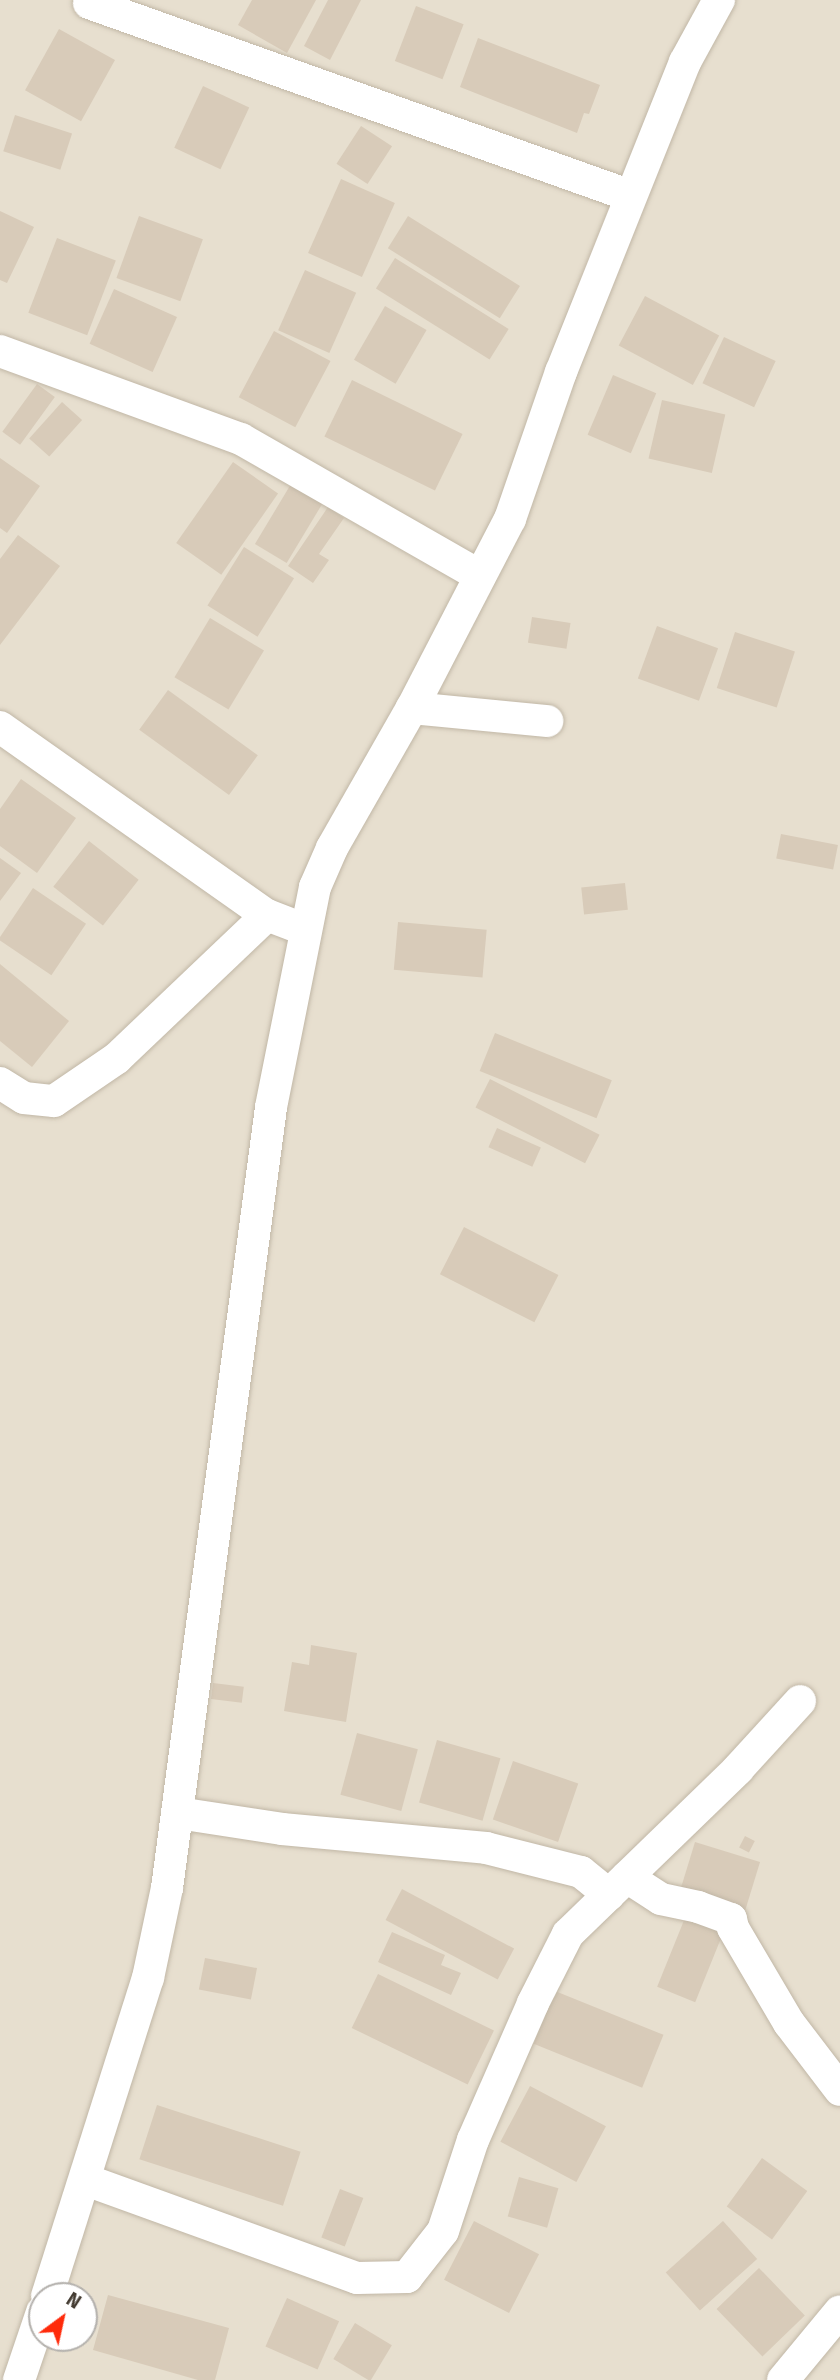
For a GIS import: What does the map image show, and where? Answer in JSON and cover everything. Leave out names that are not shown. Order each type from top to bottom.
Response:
[{"type":"street","points":[[52,2282],[148,1978],[167,1888],[271,1107],[314,887],[332,848],[412,708],[510,519],[561,372],[631,196],[685,62],[719,0]]},
{"type":"street","points":[[89,3],[631,196]]},
{"type":"street","points":[[0,351],[241,439],[480,576]]},
{"type":"street","points":[[412,708],[547,721]]},
{"type":"street","points":[[0,727],[267,915],[304,929]]},
{"type":"street","points":[[0,1083],[24,1098],[54,1101],[117,1058],[267,915]]},
{"type":"street","points":[[86,2180],[357,2278],[407,2277],[443,2231],[473,2140],[533,2003],[568,1934],[738,1769],[800,1701]]},
{"type":"street","points":[[178,1813],[282,1829],[486,1848],[581,1872],[618,1886],[731,1919],[733,1928],[789,2023],[840,2090]]},
{"type":"street","points":[[783,2380],[840,2311]]},
{"type":"street","points":[[19,2380],[28,2352]]},
{"type":"shaded area","points":[[0,0],[840,0],[840,2380],[0,2380]]},
{"type":"building","points":[[252,0],[316,0],[287,53],[238,25]]},
{"type":"building","points":[[328,0],[361,0],[330,60],[304,46]]},
{"type":"building","points":[[416,6],[464,24],[442,79],[395,61]]},
{"type":"building","points":[[59,29],[115,60],[81,121],[25,90]]},
{"type":"building","points":[[478,38],[600,85],[589,114],[584,113],[577,133],[460,87]]},
{"type":"building","points":[[203,86],[249,108],[220,169],[174,148]]},
{"type":"building","points":[[15,115],[72,134],[60,170],[3,151]]},
{"type":"building","points":[[361,126],[392,146],[368,184],[336,164]]},
{"type":"building","points":[[341,179],[395,203],[362,277],[308,253]]},
{"type":"building","points":[[0,211],[34,227],[7,283],[0,280]]},
{"type":"building","points":[[139,216],[203,239],[180,301],[116,278]]},
{"type":"building","points":[[408,216],[520,286],[500,318],[388,248]]},
{"type":"building","points":[[57,238],[116,261],[87,335],[28,313]]},
{"type":"building","points":[[395,258],[509,329],[490,360],[376,289]]},
{"type":"building","points":[[305,270],[356,293],[329,353],[278,330]]},
{"type":"building","points":[[114,289],[177,317],[153,372],[90,344]]},
{"type":"building","points":[[645,296],[719,335],[693,385],[619,345]]},
{"type":"building","points":[[385,306],[427,330],[396,384],[354,360]]},
{"type":"building","points":[[274,331],[331,361],[295,427],[239,397]]},
{"type":"building","points":[[724,337],[776,361],[754,407],[702,383]]},
{"type":"building","points":[[613,375],[656,393],[631,453],[588,435]]},
{"type":"building","points":[[352,380],[463,434],[435,491],[324,437]]},
{"type":"building","points":[[37,384],[55,397],[20,445],[2,432]]},
{"type":"building","points":[[662,400],[725,415],[712,473],[649,458]]},
{"type":"building","points":[[62,402],[82,420],[49,456],[29,438]]},
{"type":"building","points":[[0,458],[40,486],[7,533],[0,528]]},
{"type":"building","points":[[233,462],[278,494],[221,575],[176,543]]},
{"type":"building","points":[[291,484],[323,503],[287,563],[255,544]]},
{"type":"building","points":[[328,507],[344,518],[319,554],[329,560],[313,583],[288,566]]},
{"type":"building","points":[[18,535],[60,566],[0,645],[0,559]]},
{"type":"building","points":[[244,547],[294,578],[257,637],[207,606]]},
{"type":"building","points":[[532,617],[571,623],[566,649],[528,643]]},
{"type":"building","points":[[210,618],[264,650],[228,710],[174,677]]},
{"type":"building","points":[[657,626],[718,648],[699,701],[638,679]]},
{"type":"building","points":[[735,632],[795,651],[777,708],[717,688]]},
{"type":"building","points":[[168,690],[258,755],[229,795],[139,730]]},
{"type":"building","points":[[21,779],[76,818],[37,873],[0,846],[0,809]]},
{"type":"building","points":[[781,834],[838,845],[833,870],[776,859]]},
{"type":"building","points":[[89,841],[139,880],[103,925],[53,887]]},
{"type":"building","points":[[0,858],[21,873],[0,901]]},
{"type":"building","points":[[625,883],[628,910],[584,914],[581,888]]},
{"type":"building","points":[[33,888],[86,924],[51,975],[0,941]]},
{"type":"building","points":[[398,922],[487,930],[482,978],[394,970]]},
{"type":"building","points":[[0,964],[69,1021],[32,1067],[0,1041]]},
{"type":"building","points":[[495,1033],[612,1080],[596,1118],[480,1071]]},
{"type":"building","points":[[490,1079],[600,1135],[585,1163],[475,1108]]},
{"type":"building","points":[[497,1128],[541,1148],[532,1167],[488,1147]]},
{"type":"building","points":[[464,1227],[558,1275],[534,1322],[440,1274]]},
{"type":"building","points":[[311,1645],[357,1653],[346,1722],[284,1711],[292,1662],[309,1665]]},
{"type":"building","points":[[213,1683],[244,1687],[242,1703],[211,1699]]},
{"type":"building","points":[[357,1733],[418,1749],[401,1811],[340,1795]]},
{"type":"building","points":[[437,1740],[500,1758],[483,1821],[419,1802]]},
{"type":"building","points":[[513,1761],[578,1783],[558,1842],[493,1820]]},
{"type":"building","points":[[745,1836],[755,1841],[749,1853],[739,1848]]},
{"type":"building","points":[[695,1842],[760,1862],[744,1914],[679,1895]]},
{"type":"building","points":[[402,1889],[514,1949],[498,1980],[386,1920]]},
{"type":"building","points":[[689,1908],[727,1923],[695,2002],[657,1987]]},
{"type":"building","points":[[392,1932],[445,1955],[441,1965],[461,1973],[451,1995],[378,1962]]},
{"type":"building","points":[[205,1958],[257,1968],[251,2000],[199,1989]]},
{"type":"building","points":[[378,1974],[494,2031],[468,2084],[352,2028]]},
{"type":"building","points":[[555,1991],[663,2035],[642,2088],[534,2044]]},
{"type":"building","points":[[530,2086],[606,2126],[576,2182],[500,2142]]},
{"type":"building","points":[[157,2105],[301,2152],[283,2206],[139,2159]]},
{"type":"building","points":[[762,2158],[807,2191],[772,2239],[727,2207]]},
{"type":"building","points":[[519,2177],[558,2188],[547,2228],[508,2216]]},
{"type":"building","points":[[340,2189],[363,2198],[345,2247],[321,2238]]},
{"type":"building","points":[[474,2221],[539,2254],[509,2313],[444,2280]]},
{"type":"building","points":[[723,2221],[757,2259],[700,2310],[666,2273]]},
{"type":"building","points":[[759,2268],[805,2315],[762,2356],[717,2309]]},
{"type":"building","points":[[108,2295],[229,2328],[215,2380],[198,2380],[98,2351],[98,2332]]},
{"type":"building","points":[[287,2298],[339,2321],[318,2370],[265,2346]]},
{"type":"building","points":[[355,2323],[392,2345],[371,2380],[333,2359]]}]
